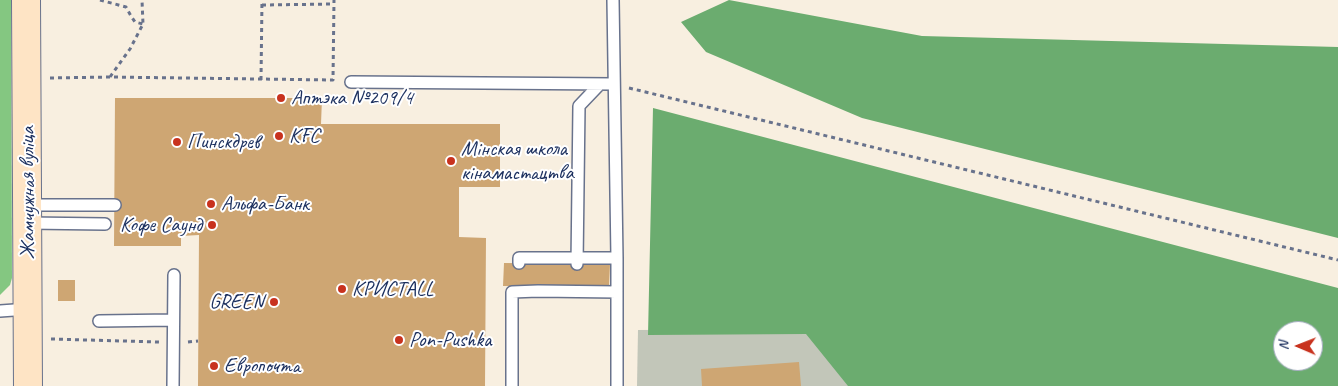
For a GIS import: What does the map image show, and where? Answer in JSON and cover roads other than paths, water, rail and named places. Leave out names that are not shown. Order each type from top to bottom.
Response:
[{"type":"main road","name":"Жамчужная вуліца","points":[[26,0],[28,386]]},
{"type":"lane","points":[[613,0],[617,386]]},
{"type":"lane","points":[[351,82],[613,84]]},
{"type":"lane","points":[[577,261],[579,106],[600,84]]},
{"type":"lane","points":[[28,214],[115,206]]},
{"type":"lane","points":[[28,214],[106,224]]},
{"type":"lane","points":[[519,264],[520,258],[539,261],[600,261],[617,258]]},
{"type":"lane","points":[[173,386],[174,275]]},
{"type":"lane","points":[[512,386],[512,292],[519,289],[600,289],[617,292]]},
{"type":"lane","points":[[0,311],[28,309]]},
{"type":"lane","points":[[99,321],[173,320]]},
{"type":"place","name":"Аптэка №209/4","points":[[281,98]]},
{"type":"place","name":"KFC","points":[[279,136]]},
{"type":"place","name":"Пинскдрев","points":[[177,142]]},
{"type":"place","name":"Мінская школа кінамастацтва","points":[[451,161]]},
{"type":"place","name":"Альфа-Банк","points":[[211,204]]},
{"type":"place","name":"Кофе Саунд","points":[[212,225]]},
{"type":"place","name":"КРИСТАLL","points":[[342,289]]},
{"type":"place","name":"GREEN","points":[[274,302]]},
{"type":"place","name":"Pon-Pushka","points":[[399,340]]},
{"type":"place","name":"Европочта","points":[[214,366]]}]
